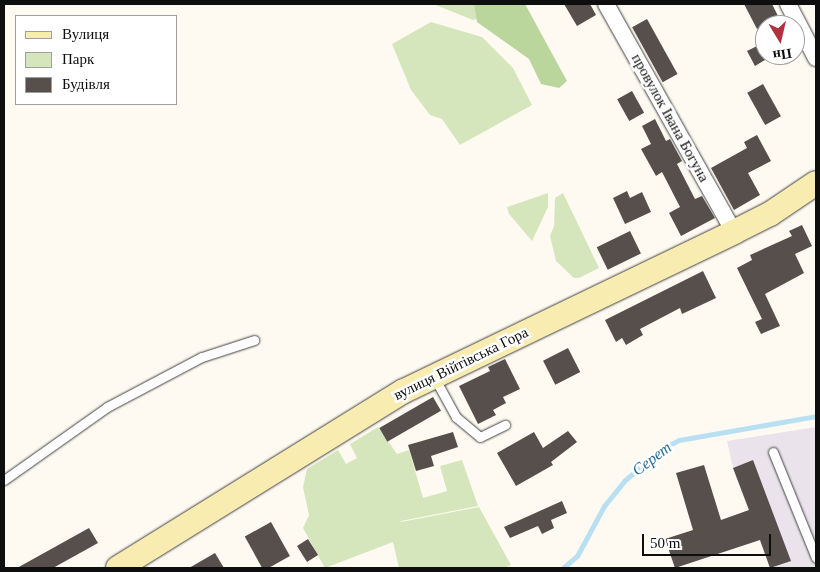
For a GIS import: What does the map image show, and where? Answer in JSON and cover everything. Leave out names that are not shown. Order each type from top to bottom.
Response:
[{"type":"street","name":"провулок Івана Богуна","points":[[606,4],[734,232]]},
{"type":"street","points":[[788,4],[816,58]]},
{"type":"street","name":"вулиця Війтівська Гора","points":[[118,568],[350,422],[434,376],[770,214],[816,183]]},
{"type":"lane","points":[[4,480],[107,407],[202,357],[254,340]]},
{"type":"lane","points":[[434,376],[456,417],[480,437],[504,425]]},
{"type":"lane","points":[[773,452],[815,552]]},
{"type":"shaded area","points":[[816,427],[816,568],[770,568],[733,468],[727,441]]},
{"type":"green space","points":[[433,4],[511,4],[473,20]]},
{"type":"green space","points":[[474,4],[525,4],[567,81],[559,88],[541,84],[529,59],[477,22]]},
{"type":"green space","points":[[431,22],[482,37],[513,68],[532,105],[460,145],[442,119],[430,115],[411,90],[392,44]]},
{"type":"green space","points":[[548,193],[548,207],[532,241],[509,214],[507,207]]},
{"type":"green space","points":[[563,193],[599,268],[579,278],[574,278],[556,261],[550,236],[554,226],[555,198]]},
{"type":"green space","points":[[378,427],[397,454],[409,450],[423,498],[447,491],[440,466],[462,460],[478,506],[401,521],[399,512],[401,522],[479,507],[511,565],[504,568],[399,568],[393,542],[325,568],[303,528],[309,515],[303,487],[307,469],[338,450],[346,464],[357,458],[350,444]]},
{"type":"building","points":[[564,4],[590,4],[596,15],[577,26]]},
{"type":"building","points":[[744,4],[772,4],[778,15],[755,15],[755,25]]},
{"type":"building","points":[[647,19],[678,74],[663,82],[632,27]]},
{"type":"building","points":[[755,47],[755,65],[757,65],[755,66],[747,51]]},
{"type":"building","points":[[763,84],[781,116],[765,125],[747,93]]},
{"type":"building","points":[[632,91],[644,113],[629,121],[617,99]]},
{"type":"building","points":[[655,119],[666,141],[670,139],[682,161],[677,164],[695,199],[702,196],[715,218],[681,236],[669,213],[680,207],[662,172],[656,176],[641,149],[651,144],[642,126]]},
{"type":"building","points":[[757,135],[771,161],[748,173],[760,195],[734,210],[711,168],[747,148],[744,142]]},
{"type":"building","points":[[627,191],[630,198],[642,192],[651,212],[625,224],[613,198]]},
{"type":"building","points":[[802,225],[812,246],[795,254],[804,273],[765,294],[780,326],[761,334],[755,322],[762,319],[737,268],[752,260],[750,255],[792,236],[789,231]]},
{"type":"building","points":[[630,231],[641,253],[608,270],[597,247]]},
{"type":"building","points":[[703,271],[716,298],[682,314],[680,308],[640,329],[643,335],[626,345],[622,338],[616,342],[605,320]]},
{"type":"building","points":[[568,348],[580,372],[555,385],[543,361]]},
{"type":"building","points":[[505,359],[520,389],[503,397],[506,403],[493,410],[496,415],[478,424],[459,386],[490,371],[488,367]]},
{"type":"building","points":[[433,397],[441,411],[387,442],[379,428]]},
{"type":"building","points":[[568,431],[577,442],[551,462],[553,465],[516,486],[497,453],[534,432],[543,448]]},
{"type":"building","points":[[453,432],[458,447],[431,456],[434,466],[416,471],[408,445]]},
{"type":"building","points":[[753,460],[791,561],[770,568],[760,540],[675,568],[665,539],[693,530],[676,473],[704,465],[721,520],[749,510],[733,468]]},
{"type":"building","points":[[562,501],[567,513],[551,520],[554,528],[542,534],[538,526],[510,538],[504,527]]},
{"type":"building","points":[[271,522],[290,556],[268,568],[262,568],[245,537]]},
{"type":"building","points":[[89,528],[98,543],[53,568],[17,568]]},
{"type":"building","points":[[308,539],[318,555],[307,562],[297,546]]},
{"type":"building","points":[[215,553],[224,568],[189,568]]},
{"type":"waterway","name":"Серет","points":[[563,568],[577,556],[604,506],[624,481],[660,450],[679,440],[816,416]]}]
